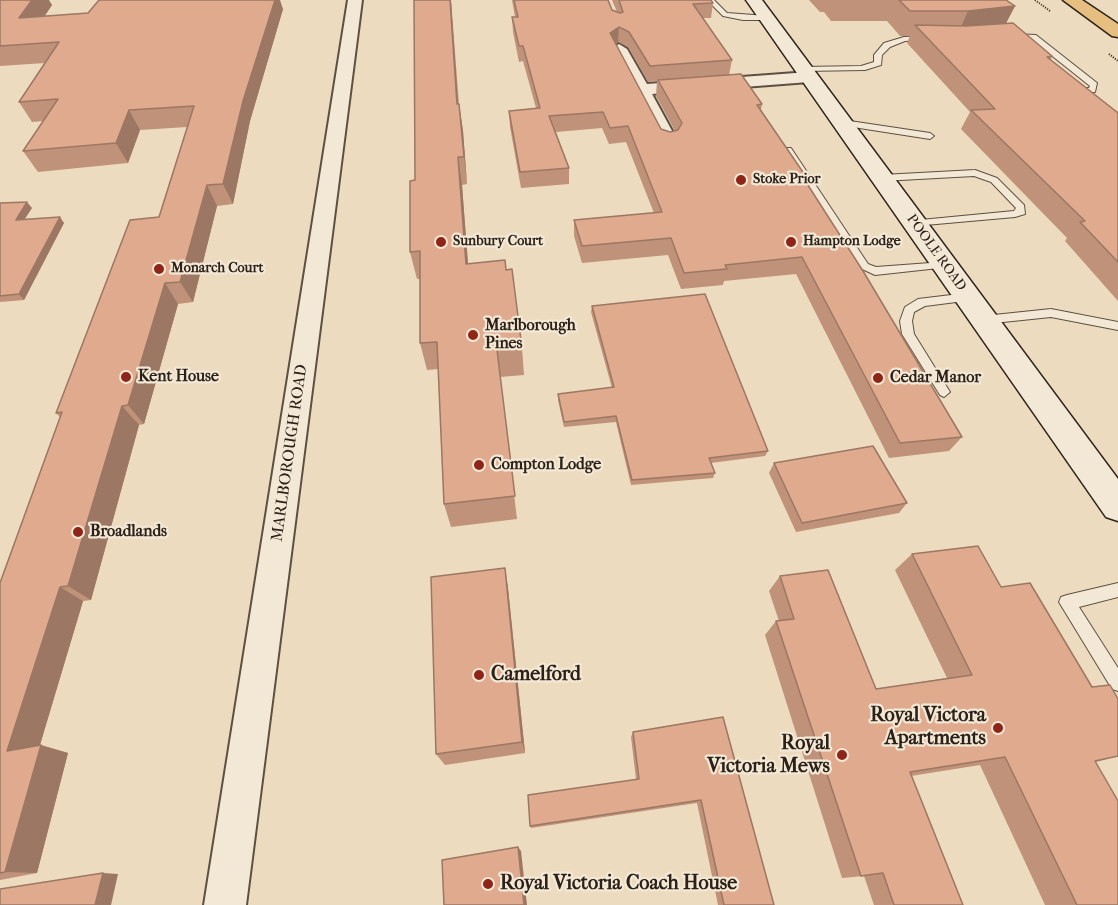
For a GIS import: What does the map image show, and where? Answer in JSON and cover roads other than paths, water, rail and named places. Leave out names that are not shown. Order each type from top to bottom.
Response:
[{"type":"highway","points":[[1071,0],[1118,32]]},
{"type":"street","name":"MARLBOROUGH ROAD","points":[[225,905],[355,0]]},
{"type":"street","name":"POOLE ROAD","points":[[760,9],[1118,506]]},
{"type":"street","points":[[619,49],[668,140]]},
{"type":"street","points":[[642,90],[806,73]]},
{"type":"lane","points":[[710,0],[725,15],[743,18],[760,9]]},
{"type":"lane","points":[[999,36],[1034,37],[1094,85],[1092,90],[1073,90]]},
{"type":"lane","points":[[806,73],[862,68],[878,63],[878,55],[887,45],[904,39],[937,38]]},
{"type":"lane","points":[[843,123],[930,136]]},
{"type":"lane","points":[[788,150],[864,266],[875,271],[944,265]]},
{"type":"lane","points":[[882,178],[975,173],[994,180],[1021,210],[1016,214],[914,223]]},
{"type":"lane","points":[[944,392],[908,334],[906,321],[909,310],[922,302],[968,297]]},
{"type":"lane","points":[[984,320],[1051,313],[1118,326]]},
{"type":"lane","points":[[1118,590],[1067,602],[1118,683]]},
{"type":"place","name":"Stoke Prior","points":[[741,180]]},
{"type":"place","name":"Sunbury Court","points":[[441,242]]},
{"type":"place","name":"Hampton Lodge","points":[[791,242]]},
{"type":"place","name":"Monarch Court","points":[[159,269]]},
{"type":"place","name":"Marlborough Pines","points":[[473,335]]},
{"type":"place","name":"Kent House","points":[[126,377]]},
{"type":"place","name":"Cedar Manor","points":[[878,378]]},
{"type":"place","name":"Compton Lodge","points":[[479,465]]},
{"type":"place","name":"Broadlands","points":[[78,532]]},
{"type":"place","name":"Camelford","points":[[479,675]]},
{"type":"place","name":"Royal Victora Apartments","points":[[998,728]]},
{"type":"place","name":"Royal Victoria Mews","points":[[842,755]]},
{"type":"place","name":"Royal Victoria Coach House","points":[[488,884]]}]
